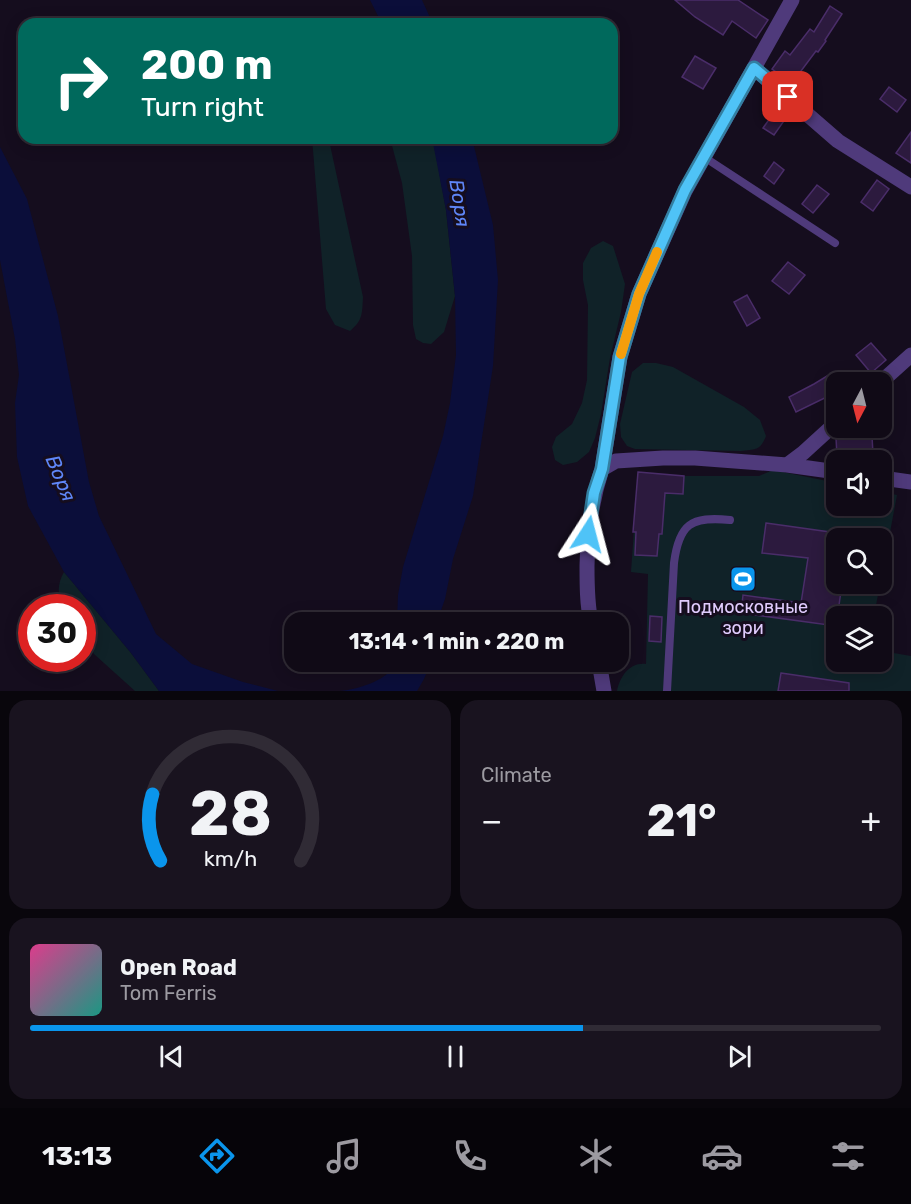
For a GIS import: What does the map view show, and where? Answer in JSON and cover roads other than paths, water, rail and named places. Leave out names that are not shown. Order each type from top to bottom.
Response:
[{"type":"street","points":[[589,612],[586,594],[588,534],[594,493],[602,469],[620,357],[639,294],[685,190],[792,0]]},
{"type":"street","points":[[754,68],[838,141],[911,187]]},
{"type":"street","points":[[892,372],[911,355]]},
{"type":"street","points":[[787,465],[826,432]]},
{"type":"street","points":[[602,469],[616,461],[695,458],[826,470]]},
{"type":"street","points":[[892,479],[911,482]]},
{"type":"street","points":[[601,672],[604,691]]},
{"type":"lane","points":[[704,158],[835,243]]},
{"type":"lane","points":[[667,691],[676,546],[683,531],[694,521],[713,518],[730,520]]},
{"type":"water","points":[[370,0],[422,0],[430,18],[379,18]]},
{"type":"water","name":"Воря","points":[[433,144],[473,144],[493,225],[498,280],[493,366],[473,496],[453,559],[440,612],[397,612],[403,567],[443,436],[450,403],[456,355],[455,296],[446,210]]},
{"type":"water","name":"Воря","points":[[0,147],[27,199],[58,316],[89,482],[99,516],[156,634],[192,664],[243,682],[278,691],[159,691],[96,611],[96,594],[82,594],[64,572],[28,506],[17,457],[15,403],[19,375],[15,339],[0,260]]},
{"type":"water","points":[[389,672],[427,672],[417,691],[340,691],[360,687]]},
{"type":"place","name":"Подмосковные зори","points":[[743,579]]}]
